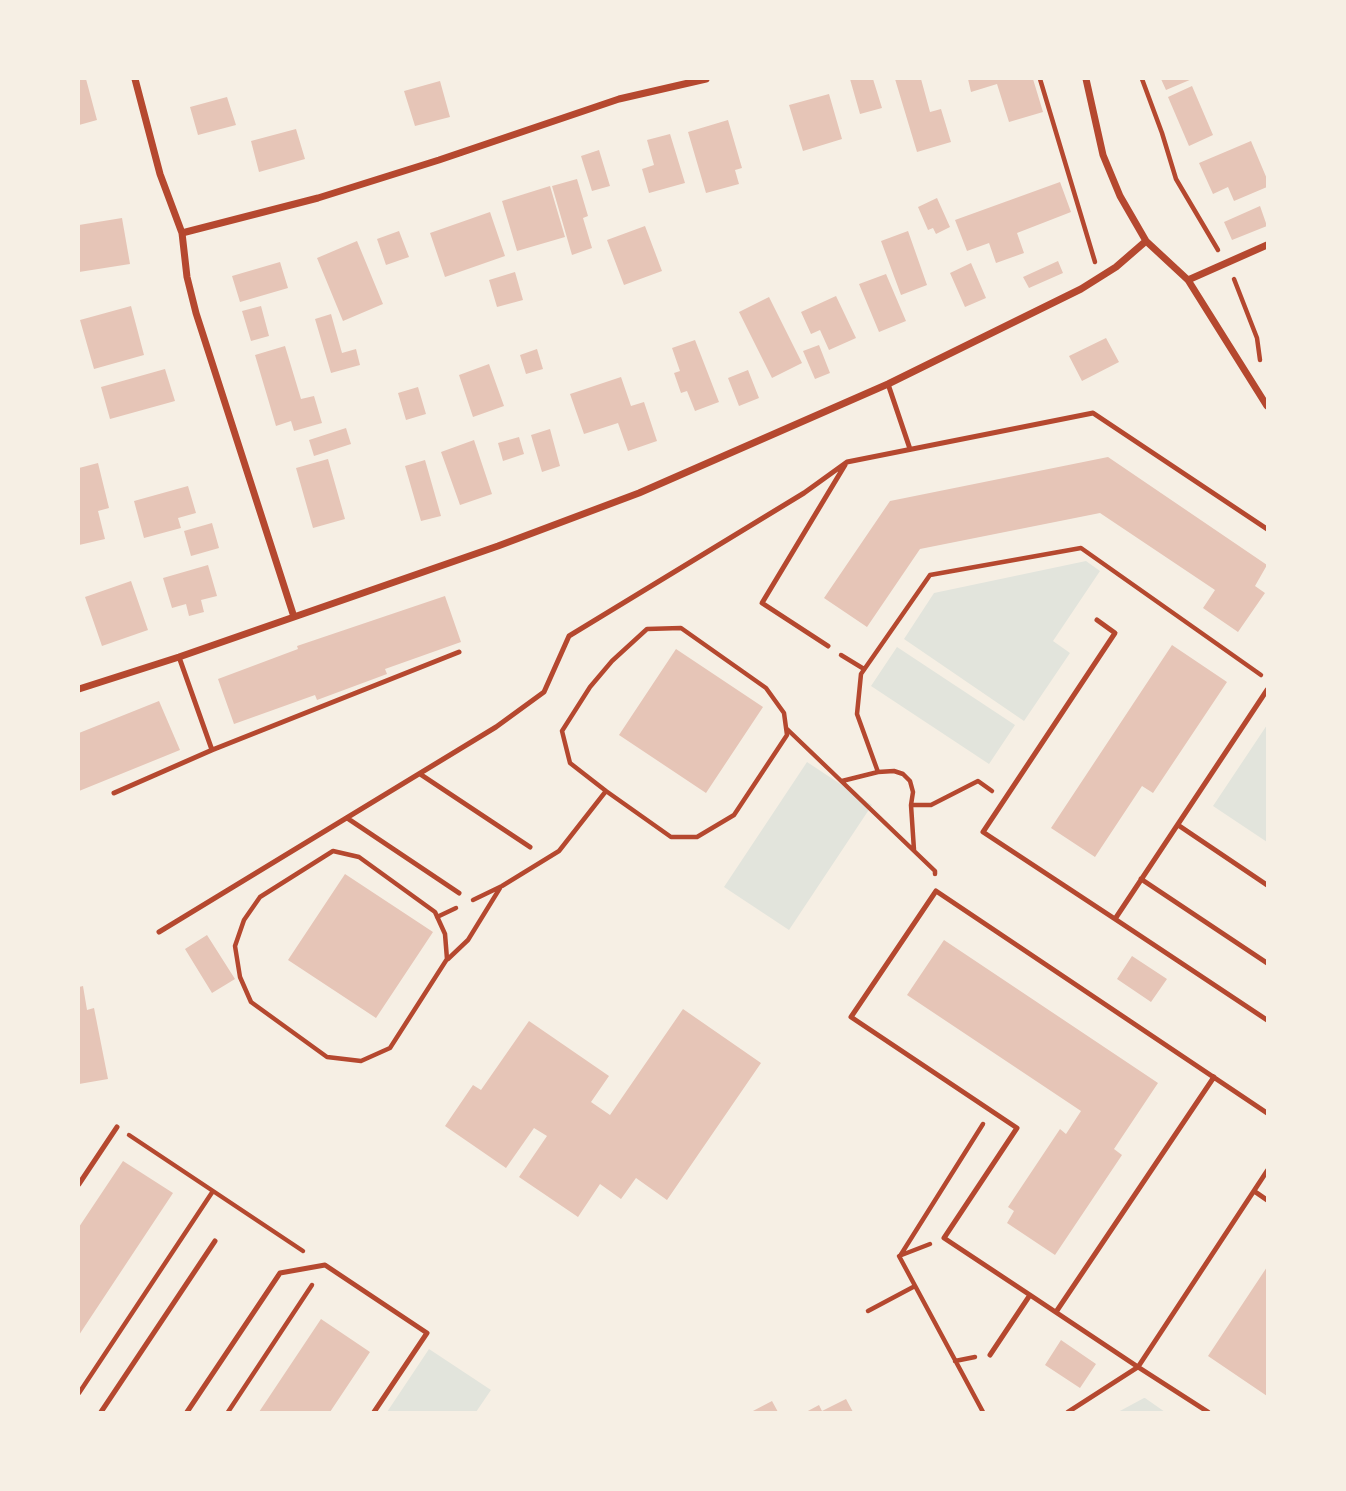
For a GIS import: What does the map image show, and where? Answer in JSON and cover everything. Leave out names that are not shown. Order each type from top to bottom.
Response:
[{"type":"street","points":[[135,79],[160,174],[182,233],[187,277],[196,313],[294,617]]},
{"type":"street","points":[[182,233],[318,198],[619,99],[706,79]]},
{"type":"street","points":[[1086,79],[1103,155],[1121,196],[1146,241],[1188,280],[1267,406]]},
{"type":"street","points":[[79,689],[498,546],[639,494],[888,384],[1081,289],[1116,267],[1146,241]]},
{"type":"street","points":[[1188,280],[1267,244]]},
{"type":"lane","points":[[888,384],[910,450]]},
{"type":"lane","points":[[159,932],[496,727],[544,692],[569,636],[804,493],[847,462],[1093,413],[1267,529]]},
{"type":"lane","points":[[828,646],[762,603],[847,462]]},
{"type":"lane","points":[[1097,620],[1115,633],[983,832],[1267,1020]]},
{"type":"lane","points":[[114,793],[212,750],[458,652]]},
{"type":"lane","points":[[178,657],[212,750]]},
{"type":"lane","points":[[1115,919],[1267,690]]},
{"type":"lane","points":[[420,774],[530,847]]},
{"type":"lane","points":[[347,818],[459,893]]},
{"type":"lane","points":[[1178,825],[1267,885]]},
{"type":"lane","points":[[1141,879],[1267,963]]},
{"type":"lane","points":[[1208,1412],[944,1238],[1017,1128],[851,1017],[936,891],[1267,1113]]},
{"type":"lane","points":[[1056,1312],[1214,1077]]},
{"type":"lane","points":[[79,1184],[117,1127]]},
{"type":"lane","points":[[1068,1412],[1138,1367],[1267,1171]]},
{"type":"lane","points":[[1254,1191],[1267,1200]]},
{"type":"lane","points":[[101,1412],[215,1241]]},
{"type":"lane","points":[[187,1412],[280,1273],[325,1265],[427,1333],[374,1412]]},
{"type":"lane","points":[[990,1355],[1030,1295]]},
{"type":"path","points":[[1040,79],[1100,277]]},
{"type":"path","points":[[1142,79],[1163,133],[1176,179],[1227,262],[1257,338],[1261,363]]},
{"type":"path","points":[[878,772],[857,714],[861,674],[930,575],[1081,548],[1267,680]]},
{"type":"path","points":[[681,628],[766,688],[784,713],[787,735],[734,816],[697,837],[671,837],[606,792],[570,762],[562,731],[604,670],[647,629],[681,628]]},
{"type":"path","points":[[828,646],[864,669]]},
{"type":"path","points":[[786,729],[935,871],[936,891]]},
{"type":"path","points":[[842,781],[878,772],[894,771],[903,774],[910,782],[913,792],[911,804],[914,850]]},
{"type":"path","points":[[911,804],[931,805],[978,781],[1005,799]]},
{"type":"path","points":[[470,902],[559,851],[606,792]]},
{"type":"path","points":[[447,959],[445,934],[435,912],[359,857],[333,851],[260,897],[244,920],[235,946],[240,977],[251,1002],[327,1057],[361,1061],[390,1048],[447,959],[468,940],[502,886]]},
{"type":"path","points":[[438,917],[459,907]]},
{"type":"path","points":[[900,1256],[991,1111]]},
{"type":"path","points":[[117,1127],[325,1265],[228,1412]]},
{"type":"path","points":[[79,1393],[213,1191]]},
{"type":"path","points":[[900,1256],[944,1238]]},
{"type":"path","points":[[900,1256],[983,1412]]},
{"type":"path","points":[[869,1311],[915,1286]]},
{"type":"shaded area","points":[[1086,561],[1100,571],[1053,641],[1070,653],[1024,721],[904,639],[934,593]]},
{"type":"shaded area","points":[[897,647],[1015,725],[989,764],[871,686]]},
{"type":"shaded area","points":[[1267,725],[1267,842],[1213,806]]},
{"type":"shaded area","points":[[807,762],[872,805],[789,930],[724,887]]},
{"type":"shaded area","points":[[429,1349],[491,1390],[476,1412],[387,1412]]},
{"type":"shaded area","points":[[1144,1398],[1165,1412],[1118,1412]]},
{"type":"building","points":[[79,79],[86,79],[97,120],[79,125]]},
{"type":"building","points":[[850,79],[873,79],[882,108],[860,114]]},
{"type":"building","points":[[895,79],[921,79],[930,112],[941,109],[951,142],[917,152]]},
{"type":"building","points":[[968,79],[1033,79],[1043,112],[1009,122],[997,84],[971,92]]},
{"type":"building","points":[[1161,79],[1192,79],[1166,90]]},
{"type":"building","points":[[440,81],[450,117],[415,126],[404,91]]},
{"type":"building","points":[[1192,86],[1213,135],[1189,146],[1168,97]]},
{"type":"building","points":[[829,94],[842,139],[803,151],[789,105]]},
{"type":"building","points":[[227,97],[236,125],[198,135],[190,107]]},
{"type":"building","points":[[728,120],[742,168],[735,170],[739,184],[706,193],[688,132]]},
{"type":"building","points":[[296,129],[305,159],[259,172],[251,141]]},
{"type":"building","points":[[670,134],[685,183],[649,193],[642,169],[654,165],[647,140]]},
{"type":"building","points":[[1251,141],[1267,179],[1267,187],[1234,201],[1228,187],[1213,194],[1199,163]]},
{"type":"building","points":[[599,150],[610,186],[592,191],[581,156]]},
{"type":"building","points":[[577,179],[588,216],[583,218],[592,248],[572,255],[552,186]]},
{"type":"building","points":[[1060,182],[1071,212],[1017,233],[1024,253],[996,263],[989,243],[967,251],[955,220]]},
{"type":"building","points":[[550,186],[565,237],[517,251],[502,201]]},
{"type":"building","points":[[937,198],[950,227],[936,234],[933,228],[928,230],[918,207]]},
{"type":"building","points":[[1260,206],[1267,226],[1232,240],[1224,222]]},
{"type":"building","points":[[490,212],[505,256],[445,277],[430,233]]},
{"type":"building","points":[[122,218],[130,264],[79,272],[79,225]]},
{"type":"building","points":[[645,226],[662,271],[624,285],[607,240]]},
{"type":"building","points":[[399,231],[409,257],[386,265],[377,239]]},
{"type":"building","points":[[908,231],[927,285],[901,295],[881,241]]},
{"type":"building","points":[[357,241],[383,304],[343,321],[317,258]]},
{"type":"building","points":[[1058,261],[1063,273],[1029,288],[1023,277]]},
{"type":"building","points":[[280,262],[288,288],[240,302],[232,276]]},
{"type":"building","points":[[971,263],[986,298],[965,307],[950,273]]},
{"type":"building","points":[[515,272],[523,300],[497,307],[489,280]]},
{"type":"building","points":[[886,274],[906,321],[879,332],[859,284]]},
{"type":"building","points":[[836,296],[856,338],[829,350],[820,330],[811,334],[801,312]]},
{"type":"building","points":[[769,297],[802,363],[772,378],[739,312]]},
{"type":"building","points":[[131,306],[144,355],[94,369],[80,320]]},
{"type":"building","points":[[261,306],[269,336],[251,341],[242,311]]},
{"type":"building","points":[[331,314],[342,353],[356,349],[360,365],[331,373],[315,319]]},
{"type":"building","points":[[1106,338],[1119,362],[1082,381],[1069,356]]},
{"type":"building","points":[[695,340],[719,402],[695,411],[687,391],[681,393],[674,373],[680,371],[672,348]]},
{"type":"building","points":[[819,345],[830,373],[815,379],[803,351]]},
{"type":"building","points":[[285,346],[301,399],[314,396],[322,423],[294,431],[291,421],[276,426],[255,355]]},
{"type":"building","points":[[537,349],[543,369],[526,374],[520,355]]},
{"type":"building","points":[[489,364],[504,406],[473,417],[459,375]]},
{"type":"building","points":[[165,369],[175,401],[110,419],[101,387]]},
{"type":"building","points":[[748,370],[759,398],[739,406],[728,378]]},
{"type":"building","points":[[621,377],[631,406],[644,402],[657,441],[628,451],[618,423],[584,434],[570,394]]},
{"type":"building","points":[[418,387],[426,414],[406,420],[398,393]]},
{"type":"building","points":[[346,428],[351,444],[314,456],[309,440]]},
{"type":"building","points":[[550,429],[560,466],[542,472],[531,435]]},
{"type":"building","points":[[519,437],[524,454],[503,461],[498,443]]},
{"type":"building","points":[[474,440],[492,494],[460,505],[441,452]]},
{"type":"building","points":[[1108,457],[1267,565],[1255,586],[1265,593],[1238,632],[1203,608],[1215,590],[1100,513],[920,549],[867,627],[824,598],[890,501]]},
{"type":"building","points":[[328,459],[345,519],[313,528],[296,468]]},
{"type":"building","points":[[425,460],[441,516],[421,521],[405,466]]},
{"type":"building","points":[[98,463],[109,508],[98,511],[105,539],[79,545],[79,468]]},
{"type":"building","points":[[188,486],[196,513],[178,518],[181,528],[144,538],[134,501]]},
{"type":"building","points":[[212,523],[219,548],[191,556],[184,531]]},
{"type":"building","points":[[208,565],[217,596],[201,600],[204,612],[189,616],[186,604],[172,608],[163,578]]},
{"type":"building","points":[[131,581],[148,630],[102,646],[85,597]]},
{"type":"building","points":[[445,596],[461,642],[385,669],[387,674],[317,700],[315,695],[234,724],[218,679],[298,649],[297,646]]},
{"type":"building","points":[[1172,645],[1227,682],[1153,793],[1142,786],[1095,857],[1051,828]]},
{"type":"building","points":[[676,649],[763,707],[706,793],[619,735]]},
{"type":"building","points":[[159,701],[180,750],[79,791],[79,733]]},
{"type":"building","points":[[345,874],[433,932],[376,1018],[288,960]]},
{"type":"building","points":[[207,935],[235,979],[212,993],[185,949]]},
{"type":"building","points":[[944,940],[1158,1083],[1114,1149],[1122,1155],[1055,1255],[1007,1223],[1014,1211],[1008,1207],[1060,1129],[1066,1134],[1081,1111],[907,995]]},
{"type":"building","points":[[1132,956],[1167,979],[1151,1002],[1117,979]]},
{"type":"building","points":[[83,986],[87,1010],[94,1008],[108,1079],[79,1084],[79,987]]},
{"type":"building","points":[[683,1009],[761,1063],[667,1200],[636,1178],[621,1199],[600,1184],[578,1217],[519,1177],[547,1136],[534,1128],[506,1168],[445,1126],[473,1085],[481,1090],[529,1021],[609,1076],[591,1102],[610,1115]]},
{"type":"building","points":[[123,1161],[173,1193],[79,1335],[79,1227]]},
{"type":"building","points":[[1267,1267],[1267,1396],[1208,1356]]},
{"type":"building","points":[[321,1319],[370,1352],[330,1412],[259,1412]]},
{"type":"building","points":[[1061,1340],[1096,1364],[1080,1388],[1045,1365]]},
{"type":"building","points":[[846,1399],[853,1412],[806,1412],[819,1405],[822,1411]]},
{"type":"building","points":[[772,1401],[778,1412],[751,1412]]}]
